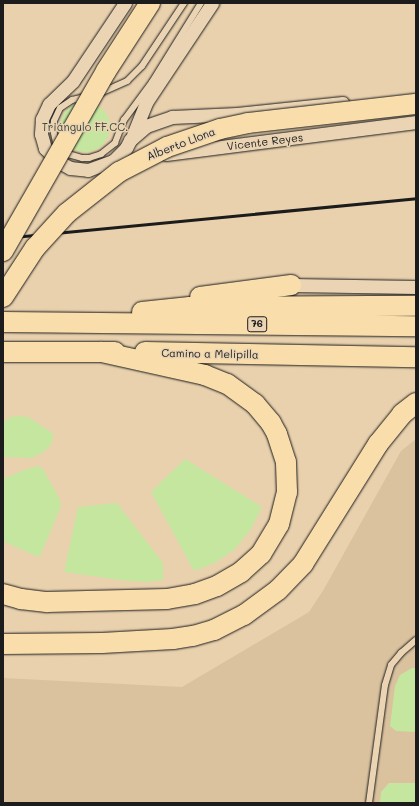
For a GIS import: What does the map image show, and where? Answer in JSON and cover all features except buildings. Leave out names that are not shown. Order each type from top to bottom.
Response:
[{"type":"main road","points":[[3,251],[106,71],[150,3]]},
{"type":"main road","name":"Alberto Llona","points":[[3,297],[35,248],[67,214],[119,172],[167,147],[213,131],[248,123],[414,109]]},
{"type":"main road","points":[[3,229],[43,182]]},
{"type":"main road","points":[[98,322],[189,299],[291,285]]},
{"type":"main road","points":[[142,312],[190,307],[416,306]]},
{"type":"main road","name":"76","points":[[3,322],[416,326]]},
{"type":"main road","name":"Camino a Melipilla","points":[[3,352],[101,352],[416,358]]},
{"type":"main road","points":[[3,594],[21,599],[47,602],[167,599],[195,594],[218,586],[241,572],[261,554],[279,524],[286,492],[286,462],[277,434],[271,423],[255,404],[238,390],[216,379],[101,352]]},
{"type":"main road","points":[[3,644],[102,643],[173,639],[193,636],[214,630],[244,615],[278,590],[303,564],[378,444],[402,414],[416,402]]},
{"type":"street","points":[[113,161],[95,168],[80,170],[70,168],[58,161],[45,148],[40,127],[44,112],[56,97],[73,81],[125,3]]},
{"type":"street","points":[[128,144],[148,102],[212,3]]},
{"type":"street","name":"Alberto Llona","points":[[113,161],[146,126],[172,117],[237,114],[311,105],[414,109]]},
{"type":"street","name":"Vicente Reyes","points":[[113,161],[414,109]]},
{"type":"street","points":[[291,285],[416,287]]},
{"type":"lane","points":[[184,3],[152,54],[127,81],[101,93],[72,100],[60,108],[54,121],[53,129],[56,142],[63,151],[75,157],[89,158],[105,152],[115,143],[124,120],[152,82],[201,3]]},
{"type":"lane","points":[[369,803],[385,685],[391,665],[401,653],[415,643]]},
{"type":"shaded area","points":[[416,439],[416,803],[3,803],[3,678],[182,687],[309,612],[324,589],[401,451]]},
{"type":"green space","name":"Triángulo FF.CC.","points":[[80,102],[90,102],[103,109],[110,122],[110,132],[103,145],[90,152],[80,152],[71,148],[64,141],[60,132],[60,122],[64,113],[71,106]]},
{"type":"green space","points":[[16,416],[28,417],[53,433],[52,443],[45,451],[32,458],[3,457],[3,423],[9,418]]},
{"type":"green space","points":[[185,459],[262,507],[251,529],[235,549],[215,563],[194,571],[151,492]]},
{"type":"green space","points":[[38,466],[43,469],[59,498],[61,506],[41,554],[38,557],[3,541],[3,479]]},
{"type":"green space","points":[[117,503],[163,563],[163,580],[149,582],[127,581],[64,572],[78,507]]},
{"type":"green space","points":[[412,668],[416,668],[416,732],[396,731],[390,726],[395,686],[400,675]]},
{"type":"green space","points":[[389,783],[416,783],[416,803],[380,803],[381,792]]},
{"type":"railway","points":[[3,238],[416,198]]}]
